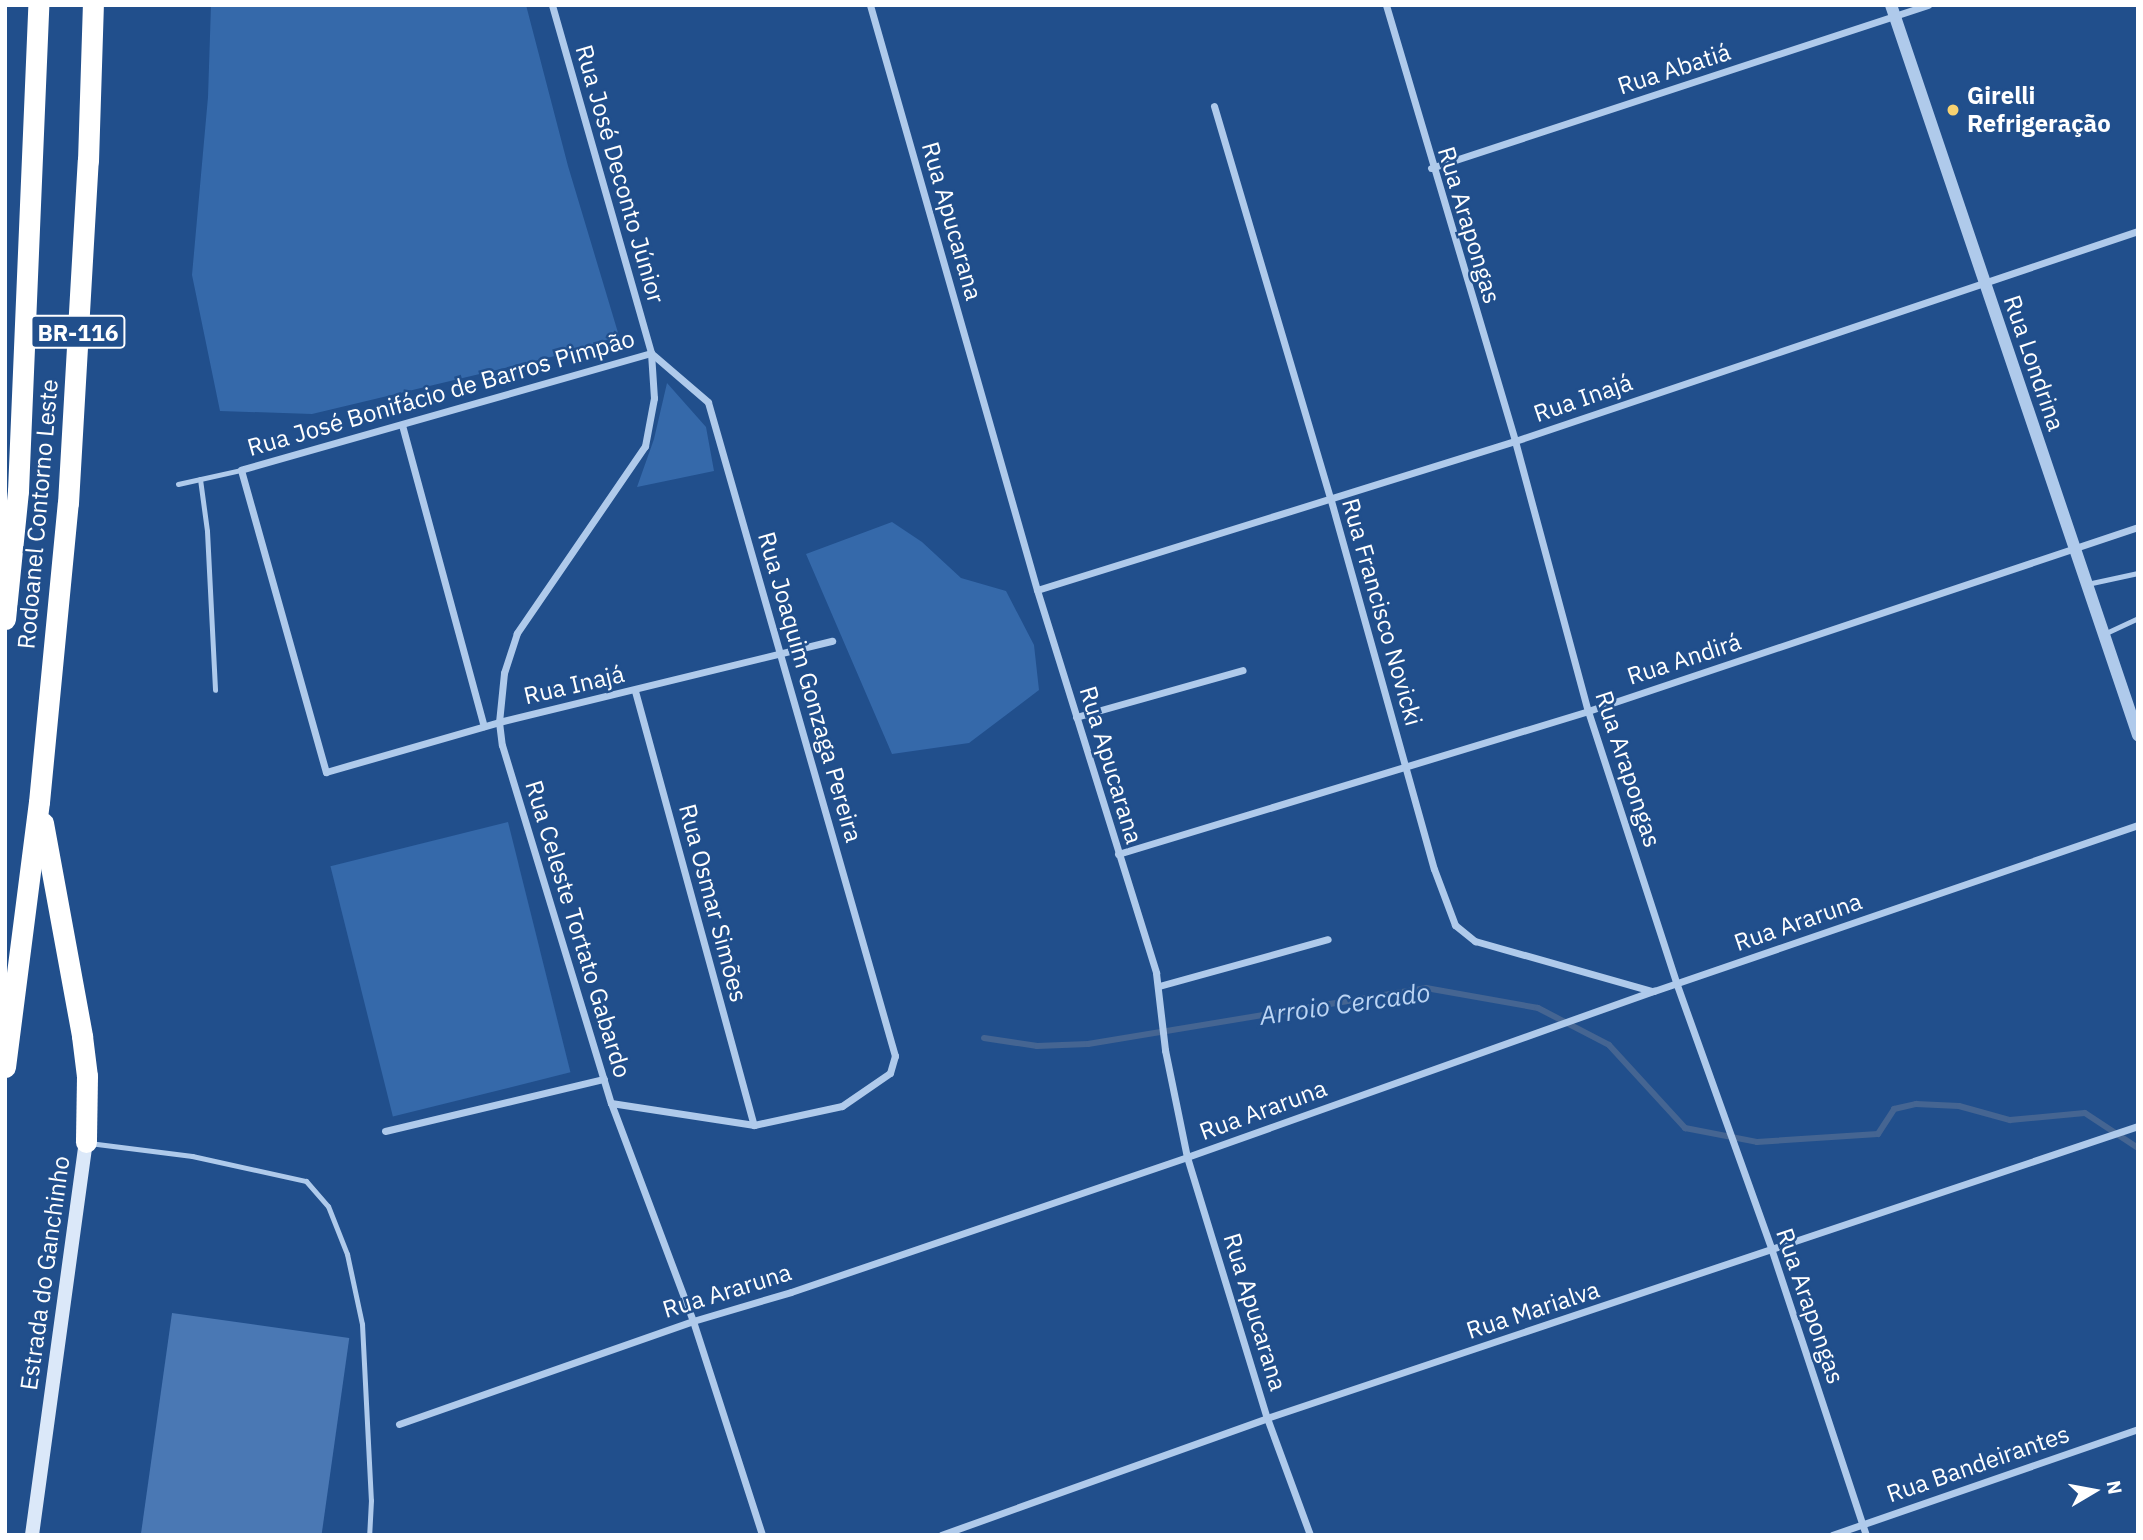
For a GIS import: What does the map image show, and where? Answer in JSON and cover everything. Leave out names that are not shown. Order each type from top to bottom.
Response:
[{"type":"highway","name":"Rodoanel Contorno Leste","points":[[5,619],[18,491],[38,5]]},
{"type":"highway","name":"Rodoanel Contorno Leste","points":[[5,1067],[39,802],[68,503],[88,161],[93,5]]},
{"type":"highway","points":[[39,802],[82,1036],[87,1076],[86,1142]]},
{"type":"main road","name":"Estrada do Ganchinho","points":[[32,1535],[86,1142]]},
{"type":"street","name":"Rua José Deconto Júnior","points":[[552,5],[651,353]]},
{"type":"street","name":"Rua Apucarana","points":[[870,5],[1037,590],[1158,986],[1165,1051],[1187,1157],[1267,1418],[1310,1535]]},
{"type":"street","name":"Rua Arapongas","points":[[1386,5],[1432,168],[1515,441],[1588,711],[1677,985],[1772,1251],[1866,1535]]},
{"type":"street","name":"Rua Abatiá","points":[[1432,168],[1893,11],[1928,5]]},
{"type":"street","name":"Rua Londrina","points":[[1893,11],[2138,735]]},
{"type":"street","name":"Rua Francisco Novicki","points":[[1214,106],[1330,497],[1434,869],[1455,925],[1475,941],[1654,991]]},
{"type":"street","name":"Rua Inajá","points":[[1037,590],[1515,441],[2138,231]]},
{"type":"street","name":"Rua José Bonifácio de Barros Pimpão","points":[[241,470],[651,353]]},
{"type":"street","name":"Rua Joaquim Gonzaga Pereira","points":[[651,353],[708,402],[895,1056],[891,1073],[842,1106],[754,1125]]},
{"type":"street","name":"Rua Celeste Tortato Gabardo","points":[[651,353],[654,398],[645,446],[517,632],[503,673],[499,722],[502,745],[611,1103],[693,1321],[762,1535]]},
{"type":"street","points":[[402,425],[484,726]]},
{"type":"street","name":"Rua Inajá","points":[[241,470],[326,772],[499,722],[780,656],[832,641]]},
{"type":"street","name":"Rua Andirá","points":[[1118,854],[1588,711],[2138,527]]},
{"type":"street","points":[[1076,717],[1243,670]]},
{"type":"street","name":"Rua Osmar Simões","points":[[635,691],[754,1125]]},
{"type":"street","name":"Rua Araruna","points":[[399,1424],[693,1321],[791,1292],[1187,1157],[1579,1020],[1654,991],[2138,825]]},
{"type":"street","points":[[1158,986],[1328,939]]},
{"type":"street","points":[[385,1131],[604,1079]]},
{"type":"street","points":[[611,1103],[754,1125]]},
{"type":"street","name":"Rua Marialva","points":[[941,1535],[1267,1418],[1772,1251],[2134,1127]]},
{"type":"street","name":"Rua Bandeirantes","points":[[1832,1535],[2138,1429]]},
{"type":"lane","points":[[178,484],[241,470]]},
{"type":"lane","points":[[200,479],[207,531],[215,690]]},
{"type":"lane","points":[[2087,584],[2138,573]]},
{"type":"lane","points":[[2104,634],[2138,618]]},
{"type":"lane","points":[[86,1142],[192,1156],[306,1181],[328,1206],[347,1254],[362,1324],[370,1500],[369,1535]]},
{"type":"shaded area","points":[[211,5],[526,5],[568,166],[619,336],[551,357],[312,414],[220,411],[192,275],[208,97]]},
{"type":"shaded area","points":[[667,383],[706,427],[714,471],[637,487],[654,439]]},
{"type":"shaded area","points":[[892,522],[922,542],[961,578],[1006,591],[1034,645],[1039,690],[969,743],[892,754],[806,554]]},
{"type":"shaded area","points":[[508,822],[570,1072],[393,1117],[330,866]]},
{"type":"building","points":[[172,1313],[349,1338],[322,1535],[141,1535]]},
{"type":"waterway","name":"Arroio Cercado","points":[[984,1038],[1037,1046],[1088,1044],[1426,988],[1538,1008],[1609,1045],[1685,1128],[1757,1142],[1878,1134],[1894,1109],[1916,1104],[1959,1106],[2010,1120],[2085,1113],[2138,1148]]},
{"type":"place","name":"Girelli Refrigeração","points":[[1953,110]]}]
